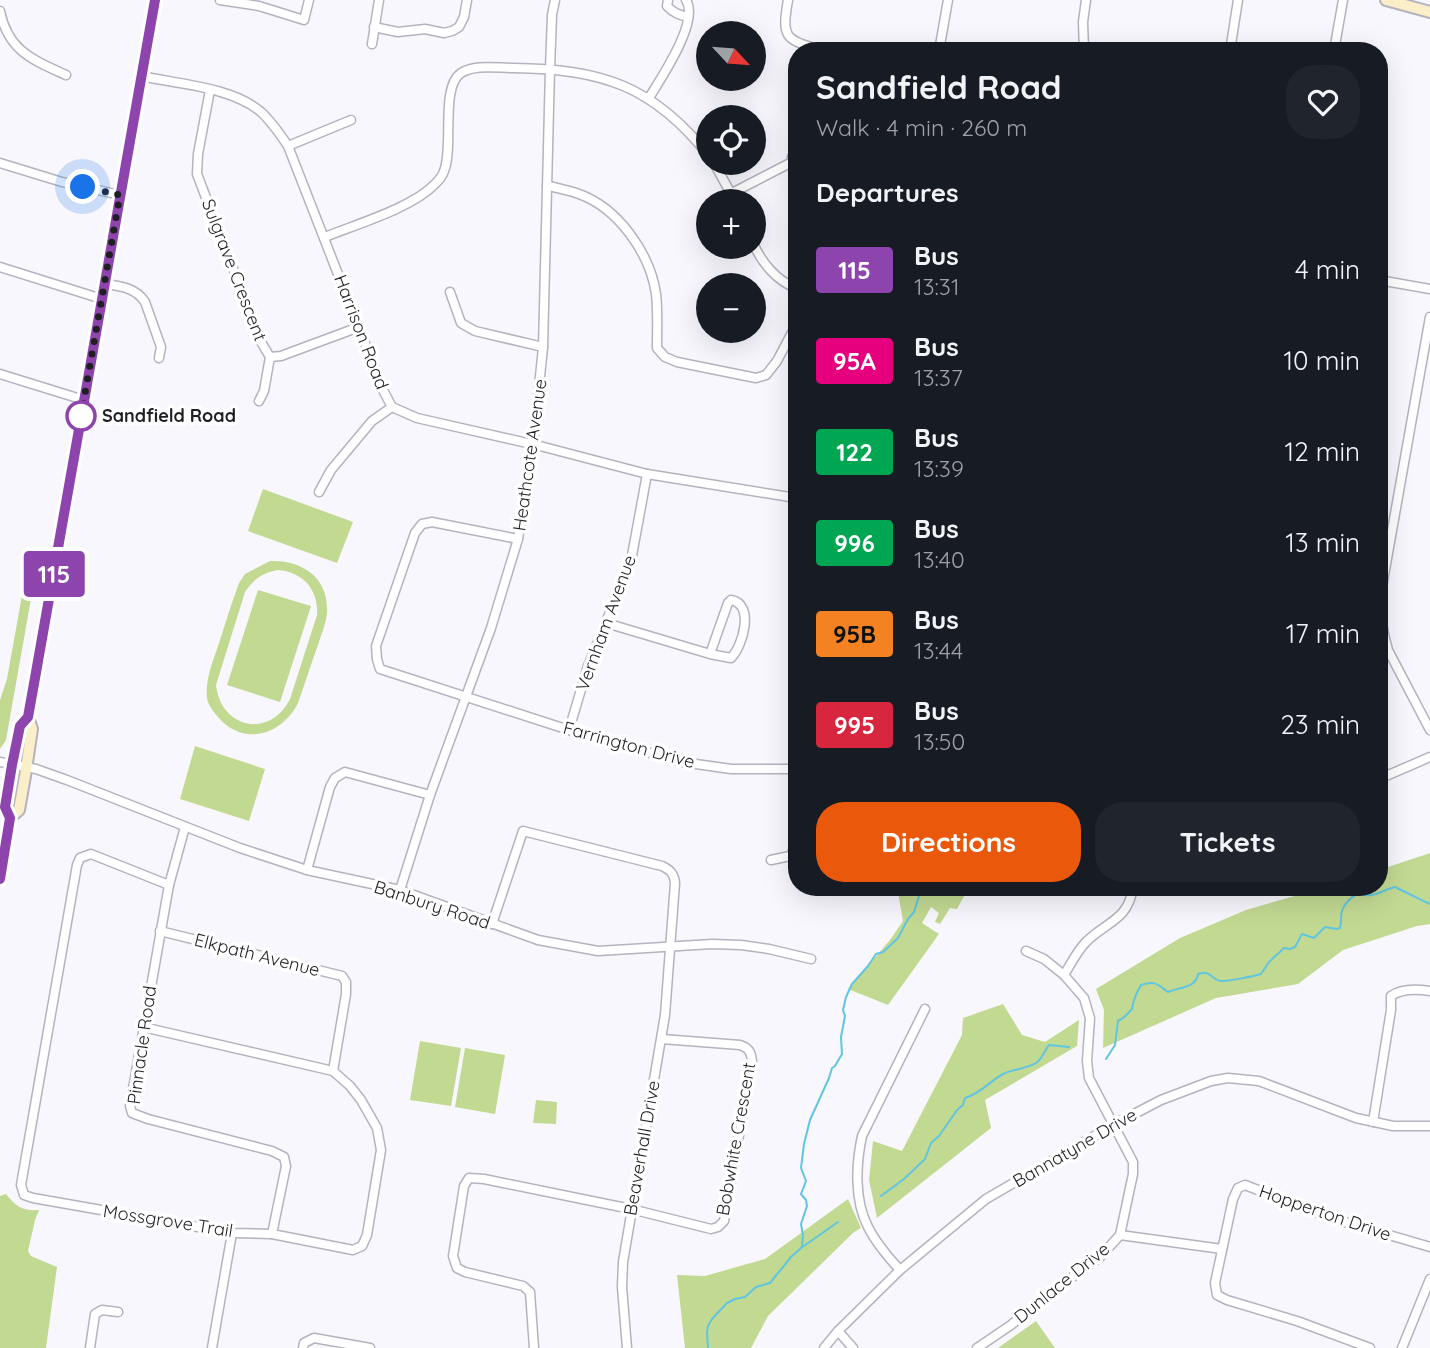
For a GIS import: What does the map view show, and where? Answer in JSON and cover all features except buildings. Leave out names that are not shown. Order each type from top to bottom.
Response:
[{"type":"main road","points":[[10,818],[19,810],[32,729],[28,717],[155,0]]},
{"type":"main road","points":[[1386,0],[1430,12]]},
{"type":"main road","points":[[0,879],[10,818],[5,807],[12,765],[20,726],[28,717]]},
{"type":"street","points":[[220,0],[259,6],[304,20],[309,0]]},
{"type":"street","points":[[372,44],[379,0]]},
{"type":"street","points":[[374,27],[398,32],[425,29],[444,33],[452,31],[459,27],[464,17],[467,0]]},
{"type":"street","name":"Heathcote Avenue","points":[[400,890],[430,796],[491,628],[517,539],[533,445],[543,347],[550,69],[555,0]]},
{"type":"street","points":[[668,0],[669,8],[688,17]]},
{"type":"street","points":[[649,98],[682,40],[690,8],[686,0]]},
{"type":"street","points":[[789,0],[785,29],[789,37],[796,42]]},
{"type":"street","points":[[941,42],[948,0]]},
{"type":"street","points":[[1084,42],[1086,0]]},
{"type":"street","points":[[1231,42],[1238,0]]},
{"type":"street","points":[[1336,42],[1343,0]]},
{"type":"street","points":[[0,11],[2,23],[15,44],[31,60],[66,75]]},
{"type":"street","points":[[325,237],[404,205],[422,196],[436,183],[444,172],[447,158],[450,96],[454,80],[462,72],[476,68],[550,69],[614,81],[649,98],[676,118],[696,140]]},
{"type":"street","name":"Harrison Road","points":[[141,76],[237,97],[268,118],[289,146],[392,407],[417,418],[647,474],[788,497]]},
{"type":"street","name":"Sulgrave Crescent","points":[[210,90],[197,174],[261,342],[270,357],[281,356],[359,327]]},
{"type":"street","points":[[289,146],[351,120]]},
{"type":"street","points":[[0,163],[62,183],[120,195]]},
{"type":"street","points":[[749,189],[788,167]]},
{"type":"street","points":[[547,186],[579,194],[600,205],[622,223],[639,249],[652,277],[656,294],[657,348],[665,357],[677,362],[756,378],[766,375],[788,340]]},
{"type":"street","points":[[763,259],[768,268],[788,284]]},
{"type":"street","points":[[0,267],[102,299]]},
{"type":"street","points":[[1388,282],[1430,289]]},
{"type":"street","points":[[105,284],[129,289],[141,296],[161,347],[159,358]]},
{"type":"street","points":[[450,292],[461,323],[475,331],[543,347]]},
{"type":"street","points":[[1388,553],[1430,317]]},
{"type":"street","points":[[259,401],[264,391],[270,357]]},
{"type":"street","points":[[0,374],[84,400]]},
{"type":"street","points":[[319,492],[331,470],[372,421],[392,407]]},
{"type":"street","name":"Vernham Avenue","points":[[569,730],[588,666],[631,561],[647,474]]},
{"type":"street","name":"Farrington Drive","points":[[517,539],[432,522],[422,524],[415,533],[376,646],[380,668],[569,730],[682,762],[731,769],[788,769]]},
{"type":"street","points":[[606,623],[710,654],[731,657],[738,651],[745,622],[744,608],[738,601],[731,600],[728,603],[710,654]]},
{"type":"street","points":[[1388,650],[1430,730]]},
{"type":"street","points":[[1388,775],[1430,757]]},
{"type":"street","name":"Banbury Road","points":[[0,762],[68,780],[240,848],[307,870],[400,890],[538,940],[598,951],[712,944],[741,946],[769,949],[811,959]]},
{"type":"street","points":[[307,870],[330,787],[335,778],[345,772],[430,796]]},
{"type":"street","name":"Pinnacle Road","points":[[185,827],[169,884],[130,1106],[132,1113],[148,1119],[272,1151],[284,1157],[286,1166],[272,1234]]},
{"type":"street","name":"Beaverhall Drive","points":[[492,924],[523,831],[662,866],[674,876],[668,991],[662,1039],[631,1209],[622,1275],[627,1348]]},
{"type":"street","name":"Mossgrove Trail","points":[[169,884],[91,854],[80,858],[21,1185],[24,1195],[232,1233],[272,1234],[353,1250],[362,1246],[367,1235],[381,1150],[377,1128],[361,1100],[333,1071]]},
{"type":"street","points":[[771,860],[788,856]]},
{"type":"street","points":[[1063,975],[1086,942],[1123,913],[1132,896]]},
{"type":"street","name":"Elkpath Avenue","points":[[160,930],[342,976],[346,982],[346,994],[333,1071]]},
{"type":"street","name":"Dunlace Drive","points":[[977,1348],[1100,1257],[1120,1235],[1133,1174],[1133,1162],[1090,1078],[1087,1061],[1090,1018],[1084,998],[1044,959],[1026,951]]},
{"type":"street","points":[[1373,1122],[1391,996],[1398,992],[1418,989],[1430,991]]},
{"type":"street","points":[[900,1270],[866,1224],[857,1189],[858,1157],[862,1136],[925,1009]]},
{"type":"street","points":[[143,1027],[333,1071]]},
{"type":"street","name":"Bobwhite Crescent","points":[[631,1209],[711,1229],[724,1221],[726,1212],[751,1054],[747,1047],[740,1045],[662,1039]]},
{"type":"street","name":"Bannatyne Drive","points":[[824,1348],[900,1270],[986,1199],[1113,1125],[1161,1100],[1211,1080],[1228,1078],[1259,1081],[1356,1118],[1393,1126],[1430,1126]]},
{"type":"street","points":[[534,1348],[530,1292],[523,1286],[457,1268],[453,1256],[464,1186],[469,1178],[631,1209]]},
{"type":"street","name":"Hopperton Drive","points":[[1370,1348],[1217,1295],[1215,1283],[1233,1199],[1238,1188],[1245,1185],[1331,1218],[1430,1247]]},
{"type":"street","points":[[212,1348],[232,1233]]},
{"type":"street","points":[[1120,1235],[1222,1249]]},
{"type":"street","points":[[1402,1348],[1430,1279]]},
{"type":"street","points":[[90,1348],[95,1314],[102,1310],[118,1311]]},
{"type":"street","points":[[838,1331],[853,1348]]},
{"type":"street","points":[[303,1348],[304,1343],[314,1338],[370,1348]]},
{"type":"green space","points":[[263,489],[353,522],[337,563],[248,531]]},
{"type":"green space","points":[[270,561],[303,568],[319,581],[324,590],[327,613],[298,703],[291,714],[272,729],[250,734],[228,726],[211,708],[207,698],[213,661],[239,583],[245,574]],"holes":[[[278,570],[287,571],[308,584],[315,598],[317,615],[290,699],[271,720],[247,724],[227,711],[220,700],[216,685],[245,592],[263,575]]]},
{"type":"green space","points":[[26,573],[35,576],[6,740],[0,749],[0,700],[7,679]]},
{"type":"green space","points":[[258,590],[311,606],[280,702],[227,685]]},
{"type":"green space","points":[[195,746],[265,769],[249,821],[180,799]]},
{"type":"green space","points":[[1430,853],[1430,924],[1343,950],[1298,984],[1216,998],[1103,1048],[1104,1010],[1096,989],[1180,938],[1246,910],[1295,896],[1388,896],[1388,867]]},
{"type":"green space","points":[[899,896],[964,896],[957,909],[950,908],[940,924],[935,922],[939,913],[931,907],[922,923],[939,934],[888,1005],[848,989],[890,940],[903,921]]},
{"type":"green space","points":[[1003,1004],[1022,1035],[1045,1042],[1079,1020],[1077,1046],[985,1100],[991,1128],[877,1218],[869,1180],[873,1141],[902,1151],[962,1035],[963,1018]]},
{"type":"green space","points":[[420,1041],[461,1048],[451,1106],[410,1100]]},
{"type":"green space","points":[[465,1048],[505,1055],[495,1114],[455,1107]]},
{"type":"green space","points":[[536,1100],[557,1102],[556,1124],[533,1123]]},
{"type":"green space","points":[[6,1194],[20,1207],[39,1210],[28,1251],[31,1256],[57,1267],[46,1348],[0,1348],[0,1196]]},
{"type":"green space","points":[[848,1199],[861,1228],[768,1316],[751,1348],[685,1348],[677,1275],[705,1276],[765,1259]]},
{"type":"green space","points":[[1036,1321],[1055,1348],[998,1348]]},
{"type":"waterway","points":[[1388,890],[1395,887],[1430,904]]},
{"type":"waterway","points":[[802,1247],[801,1224],[807,1206],[801,1194],[806,1181],[801,1168],[804,1144],[810,1120],[832,1068],[842,1054],[841,1037],[846,997],[852,984],[876,954],[883,952],[898,938],[914,912],[919,896]]},
{"type":"waterway","points":[[1106,1059],[1115,1045],[1118,1021],[1132,1009],[1141,985],[1153,983],[1168,992],[1191,985],[1198,974],[1202,973],[1220,981],[1261,974],[1284,948],[1295,947],[1302,934],[1314,938],[1325,927],[1340,928],[1343,908],[1354,896]]},
{"type":"waterway","points":[[881,1196],[925,1159],[931,1143],[963,1105],[965,1098],[1003,1074],[1036,1063],[1049,1045],[1069,1047]]},
{"type":"waterway","points":[[708,1348],[708,1326],[727,1303],[745,1297],[756,1287],[770,1283],[801,1248],[838,1222]]},
{"type":"bus line","name":"115","points":[[0,879],[10,818],[5,807],[12,765],[20,726],[28,717],[155,0]]},
{"type":"place","name":"Sandfield Road","points":[[81,416]]},
{"type":"route","points":[[81,416],[120,195],[83,187]]}]
